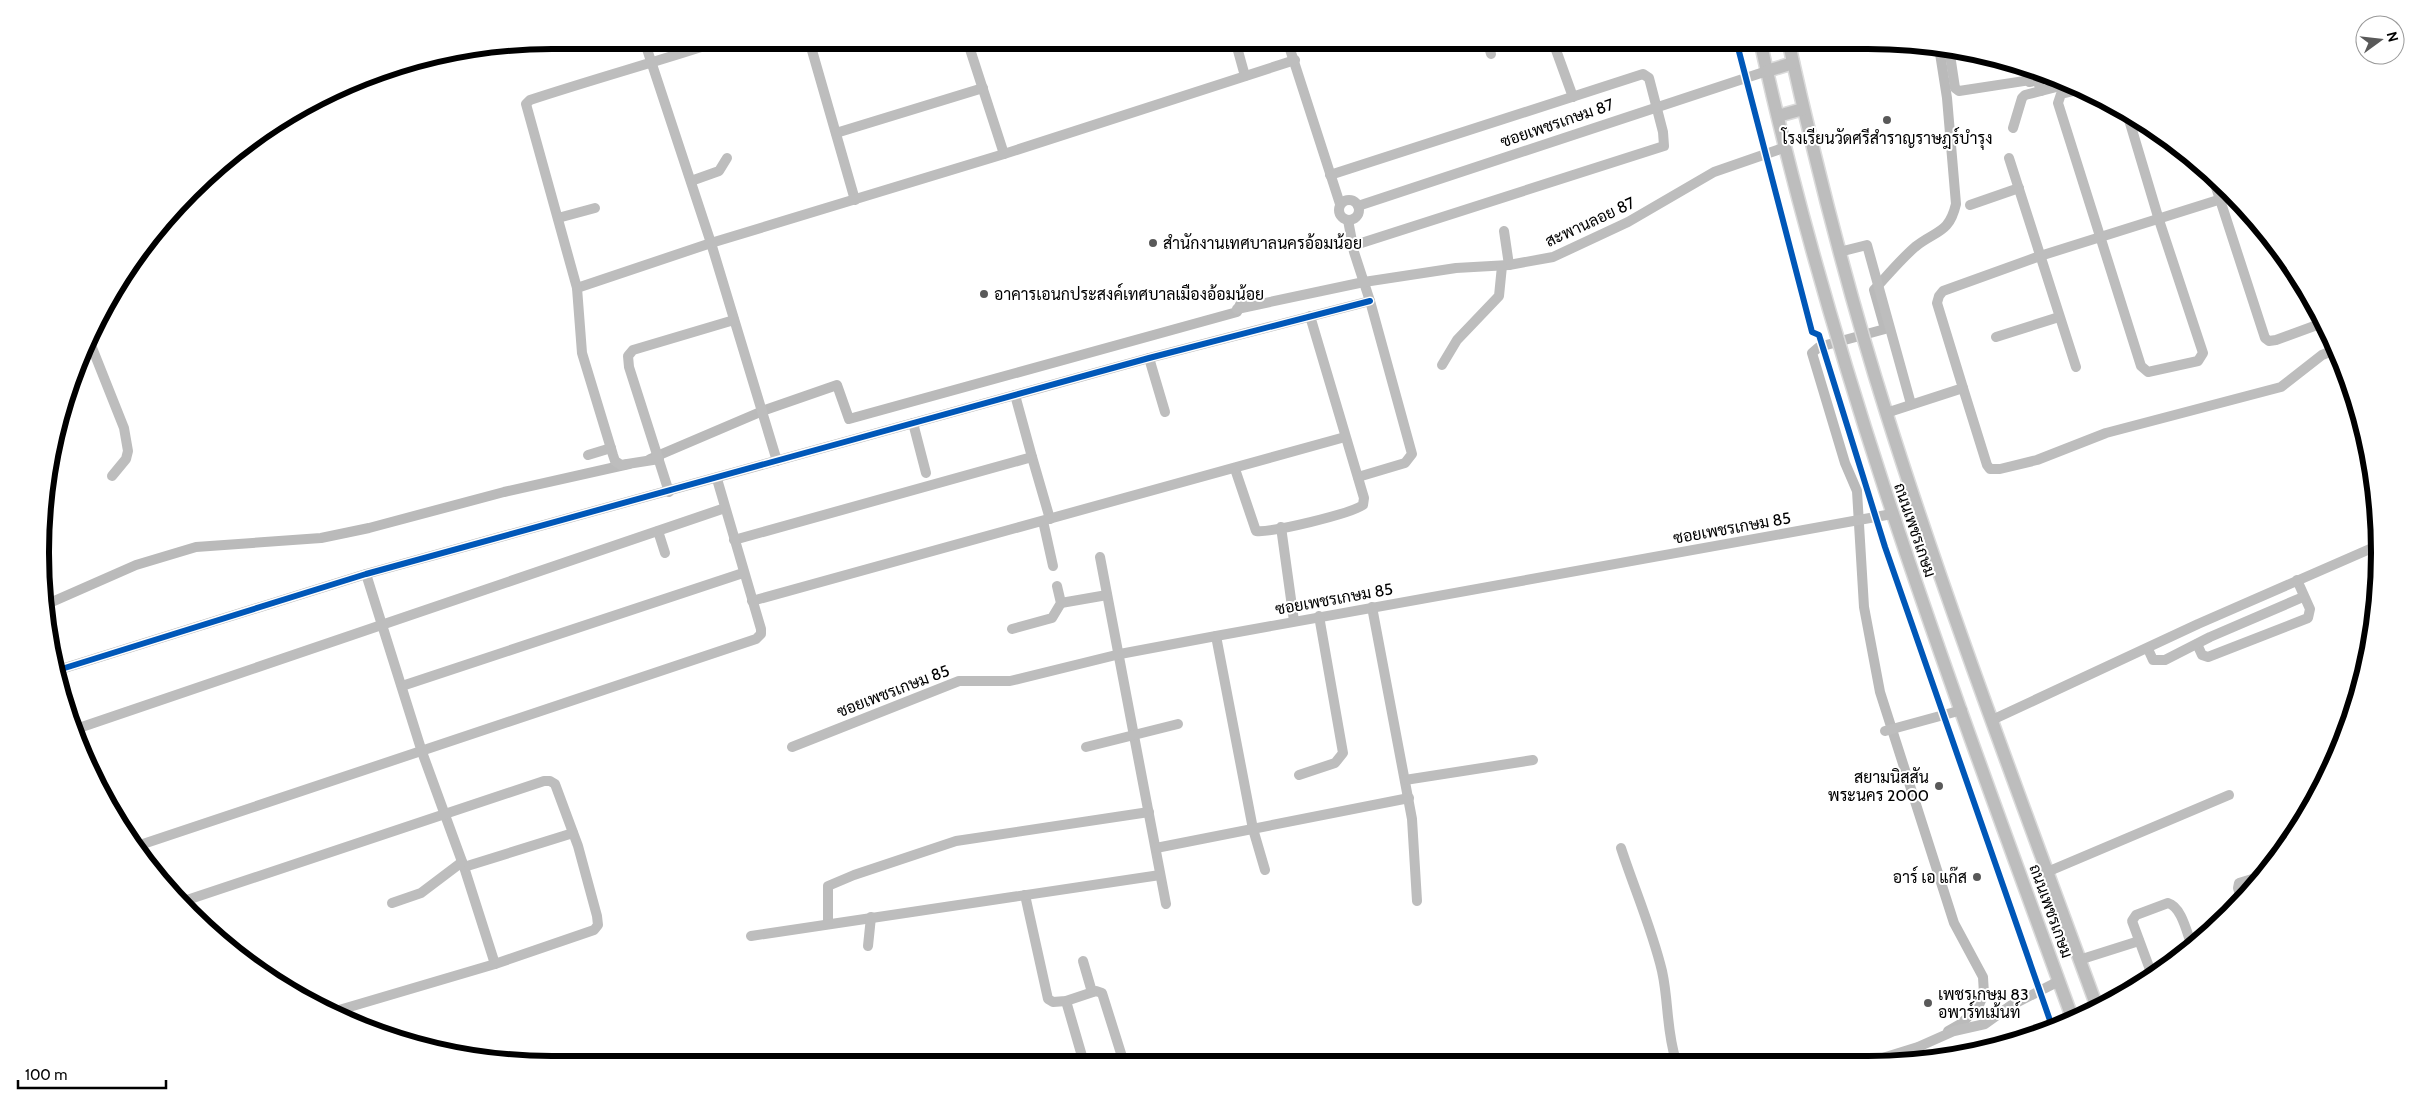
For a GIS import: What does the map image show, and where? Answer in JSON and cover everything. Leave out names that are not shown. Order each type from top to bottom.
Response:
[{"type":"main road","name":"ถนนเพชรเกษม","points":[[1762,49],[1838,343],[1892,514],[2071,1013]]},
{"type":"main road","name":"ถนนเพชรเกษม","points":[[1790,49],[1840,252],[1886,413],[1930,547],[2095,1001]]},
{"type":"main road","points":[[1767,71],[1793,63]]},
{"type":"main road","points":[[1778,116],[1804,109]]},
{"type":"street","points":[[647,49],[711,243],[777,461]]},
{"type":"street","points":[[658,459],[622,465],[616,461],[611,448],[582,353],[577,288],[527,102],[600,77],[695,49]]},
{"type":"street","points":[[812,49],[855,200]]},
{"type":"street","points":[[970,49],[1004,154]]},
{"type":"street","points":[[1238,49],[1245,76]]},
{"type":"street","points":[[1291,49],[1340,204],[1339,214],[1348,220],[1352,246],[1370,301],[1412,454],[1405,463],[1358,477]]},
{"type":"street","points":[[1490,49],[1491,54]]},
{"type":"street","points":[[1556,50],[1573,97]]},
{"type":"street","points":[[1950,56],[1956,88],[1959,91],[2054,85]]},
{"type":"street","points":[[577,288],[711,243],[1004,154],[1295,60]]},
{"type":"street","name":"ซอยเพชรเกษม 87","points":[[1358,206],[1655,106],[1767,71]]},
{"type":"street","points":[[1330,175],[1643,74],[1649,78],[1663,132],[1664,146],[1352,246]]},
{"type":"street","points":[[2012,128],[2024,95],[2040,86]]},
{"type":"street","points":[[836,133],[983,88]]},
{"type":"street","points":[[2070,92],[2061,94],[2058,103],[2099,238],[2143,370],[2148,372],[2162,371],[2198,361],[2203,353],[2159,220],[2130,123]]},
{"type":"street","name":"สะพานลอย 87","points":[[1237,309],[1364,282],[1456,268],[1505,266],[1553,258],[1628,222],[1714,172],[1786,147]]},
{"type":"street","points":[[691,181],[719,171],[727,158]]},
{"type":"street","points":[[2009,158],[2076,367]]},
{"type":"street","points":[[1970,205],[2019,188]]},
{"type":"street","points":[[2216,188],[2265,338],[2269,341],[2276,340],[2317,325]]},
{"type":"street","points":[[2226,198],[2040,256],[1956,286],[1944,291],[1939,296],[1937,303],[1987,465],[1990,469],[2000,469],[2037,460],[2106,433],[2281,387],[2322,355],[2329,352]]},
{"type":"street","points":[[1340,204],[1345,200],[1351,200],[1358,206],[1357,216],[1348,220]]},
{"type":"street","points":[[558,218],[595,208]]},
{"type":"street","points":[[1442,365],[1457,340],[1499,296],[1505,266],[1504,231]]},
{"type":"street","points":[[1840,252],[1866,245],[1911,404]]},
{"type":"street","points":[[63,670],[366,574],[670,492],[1149,358],[1370,301]]},
{"type":"street","points":[[1235,468],[1253,528],[1259,531],[1363,506],[1364,498],[1310,316]]},
{"type":"street","points":[[1996,337],[2059,317]]},
{"type":"street","points":[[670,492],[629,367],[628,356],[633,350],[734,320]]},
{"type":"street","points":[[92,349],[126,436],[126,459],[112,476]]},
{"type":"street","points":[[1149,358],[1164,412]]},
{"type":"street","points":[[1886,413],[1963,388]]},
{"type":"street","points":[[1015,395],[1032,457],[1046,520],[1053,566]]},
{"type":"street","points":[[913,423],[926,473]]},
{"type":"street","points":[[752,601],[1345,437]]},
{"type":"street","points":[[588,454],[611,448]]},
{"type":"street","points":[[734,540],[1032,457]]},
{"type":"street","points":[[143,844],[756,639],[761,632],[717,479]]},
{"type":"street","points":[[80,728],[725,508]]},
{"type":"street","name":"ซอยเพชรเกษม 85","points":[[792,747],[959,681],[1010,681],[1120,654],[1318,616],[1892,514]]},
{"type":"street","points":[[1281,527],[1294,621]]},
{"type":"street","points":[[658,531],[665,553]]},
{"type":"street","points":[[1992,720],[2297,580],[2371,548]]},
{"type":"street","points":[[1100,557],[1120,654],[1166,904]]},
{"type":"street","points":[[402,686],[743,572]]},
{"type":"street","points":[[366,574],[422,752],[463,864],[495,964]]},
{"type":"street","points":[[2197,644],[2202,655],[2208,657],[2308,618],[2310,609],[2297,580]]},
{"type":"street","points":[[1012,628],[1052,618],[1061,603],[1057,586]]},
{"type":"street","points":[[1061,603],[1107,595]]},
{"type":"street","points":[[2148,648],[2153,660],[2158,661],[2304,596]]},
{"type":"street","points":[[1372,607],[1409,798],[1417,901]]},
{"type":"street","points":[[1298,775],[1334,763],[1343,754],[1318,616]]},
{"type":"street","points":[[1216,636],[1253,829],[1265,870]]},
{"type":"street","points":[[1885,731],[1962,710]]},
{"type":"street","points":[[1086,747],[1178,724]]},
{"type":"street","points":[[1405,780],[1533,760]]},
{"type":"street","points":[[188,900],[444,813],[550,781],[555,784],[573,832],[598,916],[598,925],[594,930],[495,964],[341,1009]]},
{"type":"street","points":[[2047,872],[2229,795]]},
{"type":"street","points":[[1156,848],[1409,798]]},
{"type":"street","points":[[828,924],[828,886],[854,875],[956,841],[1149,812]]},
{"type":"street","points":[[392,903],[421,893],[463,864],[573,832]]},
{"type":"street","points":[[1621,848],[1662,969],[1666,992],[1668,1033],[1675,1056]]},
{"type":"street","points":[[751,936],[1160,875]]},
{"type":"street","points":[[2239,892],[2239,883],[2250,880]]},
{"type":"street","points":[[1025,896],[1048,999],[1053,1002],[1066,1001],[1092,992],[1100,992],[1104,996],[1122,1056]]},
{"type":"street","points":[[2150,969],[2133,918],[2168,903],[2174,906],[2180,915],[2189,939]]},
{"type":"street","points":[[868,946],[871,917]]},
{"type":"street","points":[[2079,960],[2139,941]]},
{"type":"street","points":[[1083,961],[1092,992]]},
{"type":"street","points":[[1891,1055],[1918,1047],[1954,1031],[1985,1024],[2010,1006],[2059,981]]},
{"type":"street","points":[[1066,1001],[1082,1056]]},
{"type":"waterway","points":[[1940,54],[1947,98],[1956,204],[1950,221],[1941,230],[1915,247],[1874,290],[1885,329],[1819,347],[1812,353],[1845,463],[1857,491],[1864,607],[1880,692],[1954,923],[1983,977],[1984,994],[1979,1005],[1962,1023],[1948,1031]]},
{"type":"waterway","points":[[2029,82],[2041,80]]},
{"type":"waterway","points":[[650,459],[765,410],[837,385],[849,419],[1237,312],[1242,300]]},
{"type":"waterway","points":[[52,602],[136,565],[196,547],[321,538],[369,528],[504,492],[629,464]]},
{"type":"cycle path","points":[[1738,49],[1812,332],[1819,335],[1885,547],[2050,1022]]},
{"type":"cycle path","points":[[62,669],[366,574],[1149,358],[1370,301]]},
{"type":"place","name":"โรงเรียนวัดศรีสําราญราษฎร์บํารุง","points":[[1887,120]]},
{"type":"place","name":"สำนักงานเทศบาลนครอ้อมน้อย","points":[[1153,243]]},
{"type":"place","name":"อาคารเอนกประสงค์เทศบาลเมืองอ้อมน้อย","points":[[984,294]]},
{"type":"place","name":"สยามนิสสัน พระนคร 2000","points":[[1939,786]]},
{"type":"place","name":"อาร์ เอ แก๊ส","points":[[1977,877]]},
{"type":"place","name":"เพชรเกษม 83 อพาร์ทเม้นท์","points":[[1928,1003]]}]
